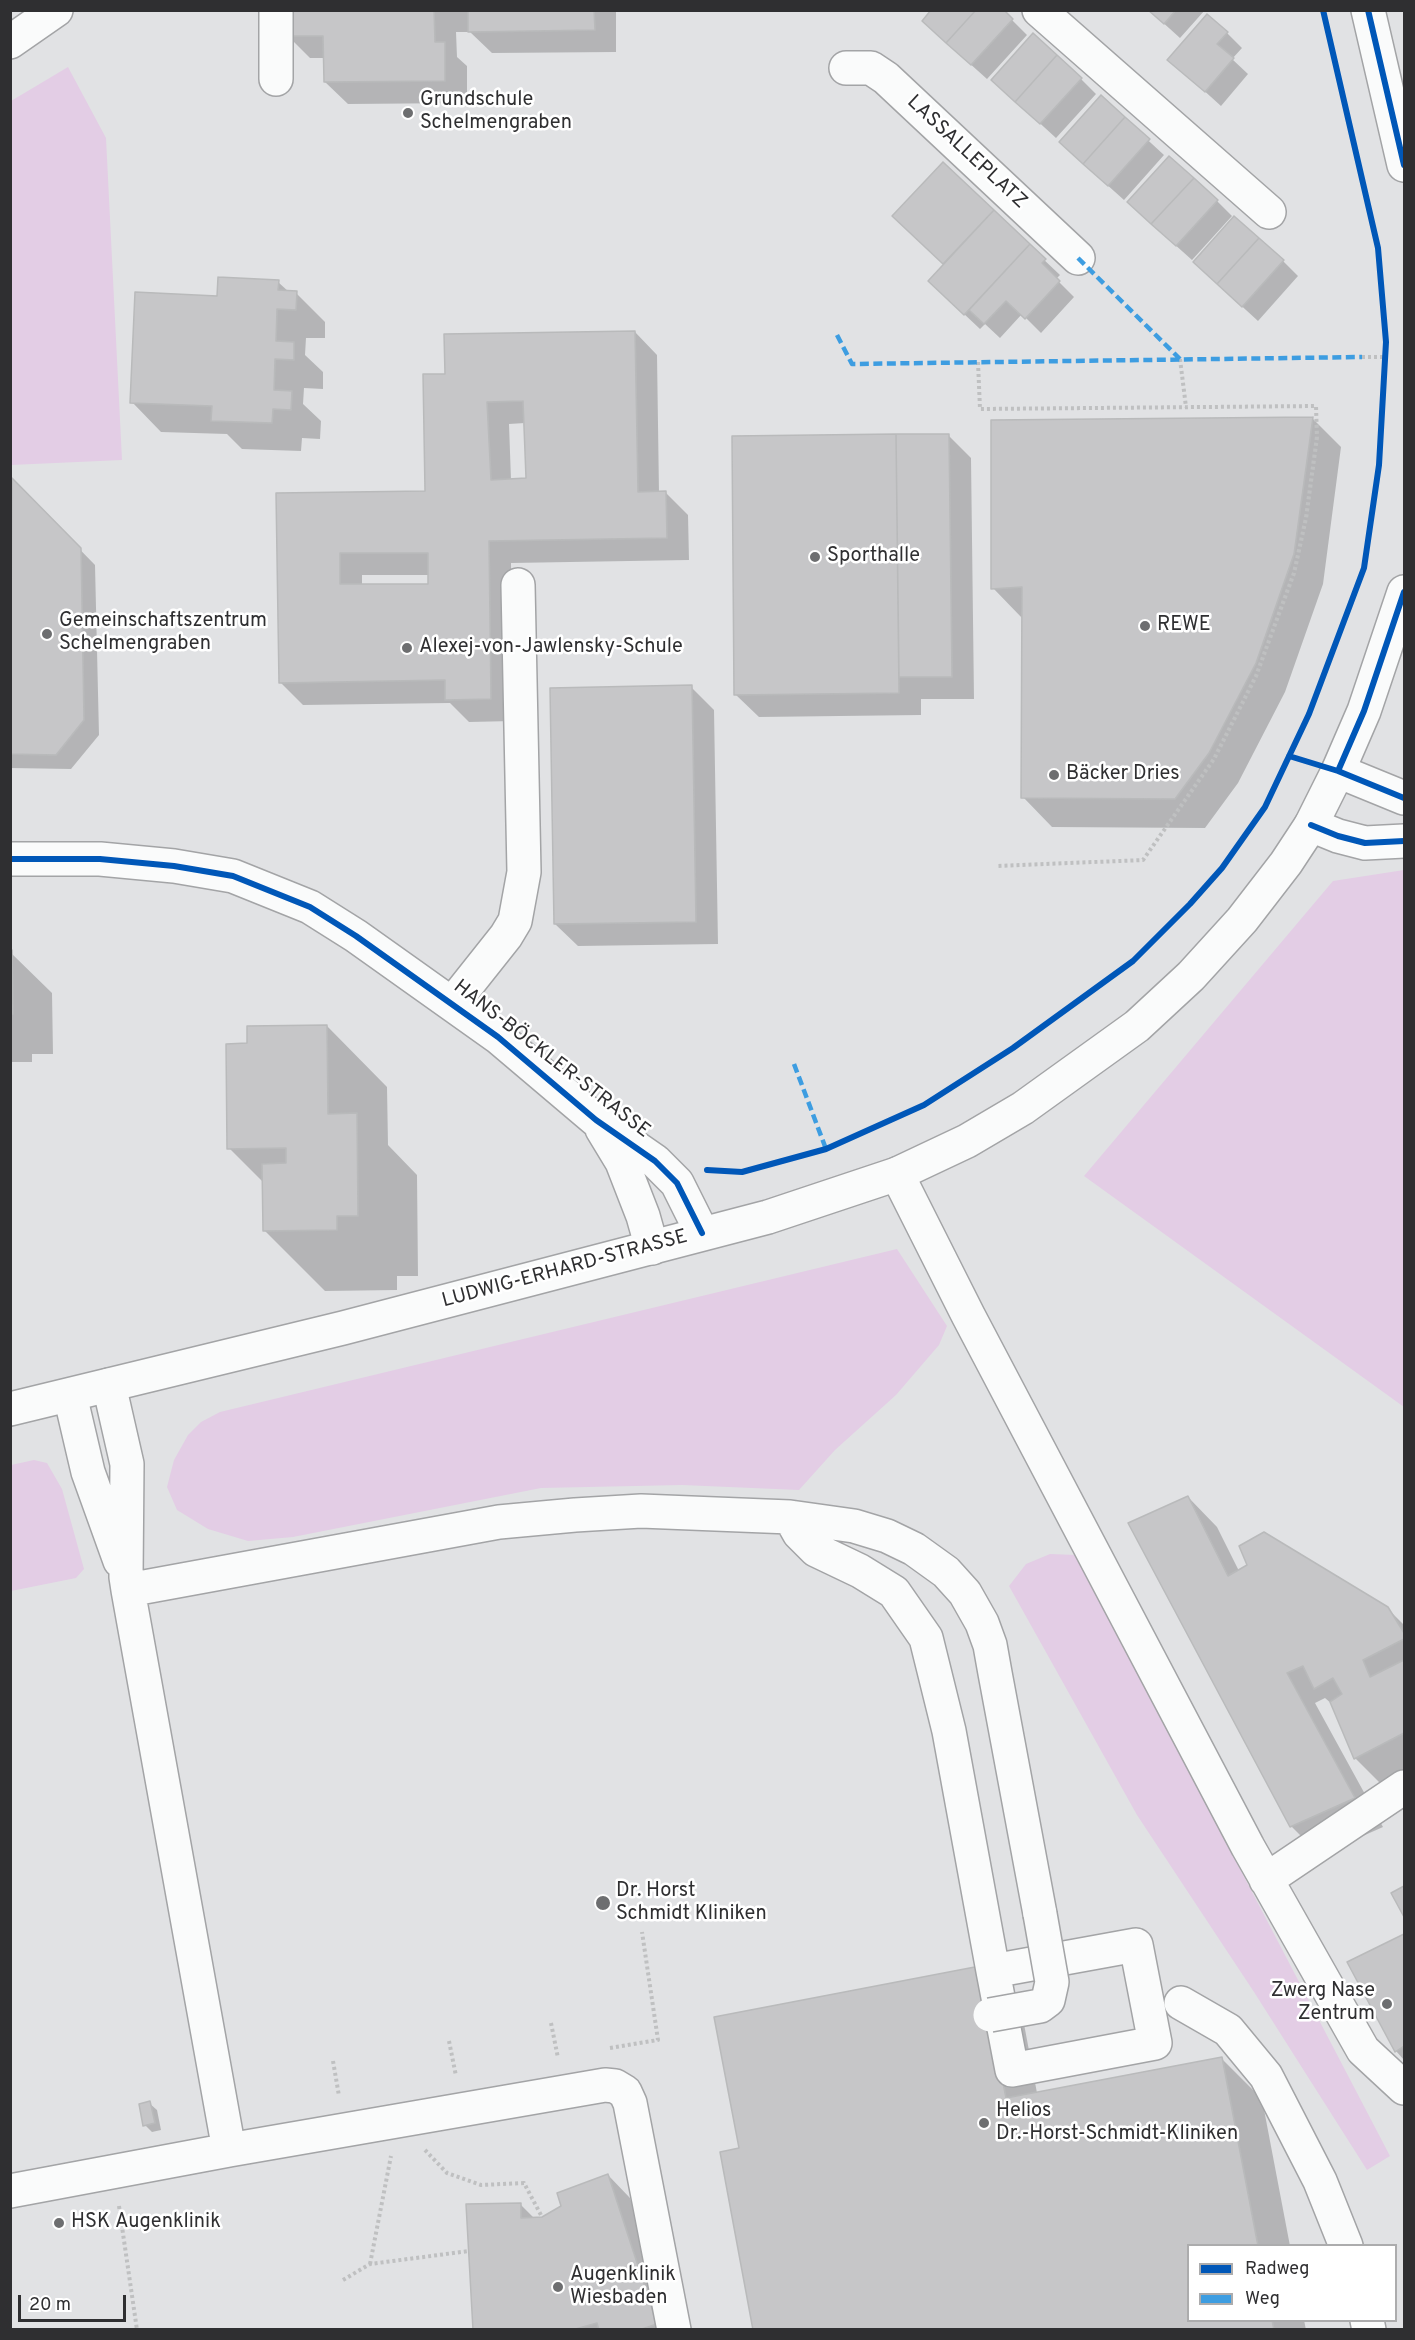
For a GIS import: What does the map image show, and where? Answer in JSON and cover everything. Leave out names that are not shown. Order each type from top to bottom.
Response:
[{"type":"main road","points":[[10,42],[56,10]]},
{"type":"main road","points":[[276,10],[276,79]]},
{"type":"main road","points":[[1039,10],[1269,212]]},
{"type":"main road","points":[[1368,10],[1404,165]]},
{"type":"main road","name":"LASSALLEPLATZ","points":[[846,68],[871,68],[886,78],[1078,258]]},
{"type":"main road","points":[[452,1004],[506,936],[515,921],[524,872],[518,585]]},
{"type":"main road","name":"LUDWIG-ERHARD-STRASSE","points":[[10,1409],[652,1248],[809,1205],[897,1174],[967,1141],[1023,1108],[1137,1026],[1191,976],[1242,920],[1286,863],[1311,825],[1338,771],[1364,711],[1404,592]]},
{"type":"main road","points":[[1338,771],[1404,798]]},
{"type":"main road","points":[[1311,825],[1365,843],[1404,841]]},
{"type":"main road","name":"HANS-BÖCKLER-STRASSE","points":[[10,859],[100,860],[174,866],[233,876],[310,907],[356,936],[498,1037],[596,1120],[634,1145],[668,1173],[677,1183],[702,1233]]},
{"type":"main road","name":"HANS-BÖCKLER-STRASSE","points":[[596,1120],[622,1162],[643,1216],[652,1248]]},
{"type":"main road","points":[[897,1174],[973,1326],[1266,1880],[1363,2050],[1404,2088]]},
{"type":"main road","points":[[108,1385],[127,1464],[127,1583]]},
{"type":"main road","points":[[70,1395],[88,1473],[127,1583],[230,2151]]},
{"type":"main road","points":[[127,1583],[499,1522],[640,1510],[790,1517],[854,1526],[887,1536],[914,1549],[946,1572],[965,1593],[982,1623],[990,1645],[1052,1982],[1048,2000],[1040,2006],[990,2015]]},
{"type":"main road","points":[[790,1517],[799,1533],[816,1550],[860,1571],[894,1592],[926,1638],[949,1731],[993,1971],[1012,2070],[1155,2043],[1136,1944],[993,1971]]},
{"type":"main road","points":[[1266,1880],[1404,1787]]},
{"type":"main road","points":[[1181,2002],[1228,2030],[1266,2076],[1320,2181],[1345,2244]]},
{"type":"main road","points":[[10,2191],[605,2085],[615,2086],[625,2092],[630,2103],[674,2330]]},
{"type":"path","points":[[1362,357],[1385,357]]},
{"type":"path","points":[[1180,359],[1186,407]]},
{"type":"path","points":[[978,362],[980,409],[1316,406],[1317,437],[1294,573],[1256,676],[1214,759],[1143,860],[997,866]]},
{"type":"path","points":[[607,2049],[658,2040],[642,1932]]},
{"type":"path","points":[[551,2023],[558,2058]]},
{"type":"path","points":[[449,2041],[456,2077]]},
{"type":"path","points":[[398,2122],[447,2173],[481,2185],[524,2184],[542,2217]]},
{"type":"path","points":[[370,2264],[390,2159]]},
{"type":"path","points":[[114,2173],[137,2330]]},
{"type":"path","points":[[343,2280],[370,2264],[469,2251]]},
{"type":"shaded area","points":[[68,67],[106,138],[122,460],[11,465],[11,101]]},
{"type":"shaded area","points":[[1404,870],[1404,1407],[1084,1176],[1333,881]]},
{"type":"shaded area","points":[[897,1249],[947,1326],[939,1345],[896,1395],[835,1450],[799,1490],[682,1485],[541,1488],[293,1537],[248,1541],[208,1529],[177,1510],[167,1487],[174,1460],[188,1435],[201,1422],[220,1412]]},
{"type":"shaded area","points":[[34,1460],[47,1463],[62,1489],[84,1569],[76,1578],[11,1591],[11,1465]]},
{"type":"shaded area","points":[[1050,1554],[1076,1555],[1390,2156],[1367,2170],[1254,1992],[1137,1815],[1009,1586],[1026,1564]]},
{"type":"building","points":[[286,10],[434,10],[435,42],[445,42],[445,81],[324,82],[323,36],[286,36]]},
{"type":"building","points":[[468,10],[594,10],[595,30],[468,32]]},
{"type":"building","points":[[931,10],[976,10],[946,43],[922,21]]},
{"type":"building","points":[[976,10],[1004,10],[1013,19],[971,65],[946,43]]},
{"type":"building","points":[[1148,10],[1176,10],[1164,24]]},
{"type":"building","points":[[1207,14],[1228,32],[1217,44],[1234,58],[1205,92],[1167,60]]},
{"type":"building","points":[[1033,33],[1057,55],[1015,102],[991,80]]},
{"type":"building","points":[[1057,55],[1082,78],[1040,124],[1015,102]]},
{"type":"building","points":[[1101,95],[1125,117],[1083,164],[1059,142]]},
{"type":"building","points":[[1125,117],[1150,139],[1108,186],[1083,164]]},
{"type":"building","points":[[1169,156],[1194,178],[1151,224],[1127,202]]},
{"type":"building","points":[[943,162],[994,210],[943,264],[892,216]]},
{"type":"building","points":[[1194,178],[1218,200],[1176,246],[1151,224]]},
{"type":"building","points":[[994,210],[1030,244],[964,315],[928,281]]},
{"type":"building","points":[[1234,216],[1259,238],[1217,284],[1193,262]]},
{"type":"building","points":[[1259,238],[1284,260],[1242,307],[1217,284]]},
{"type":"building","points":[[1030,244],[1046,259],[1042,263],[1060,281],[1025,319],[1006,301],[984,324],[969,310]]},
{"type":"building","points":[[218,277],[279,280],[278,290],[297,291],[296,310],[277,309],[276,341],[294,342],[294,360],[275,359],[274,390],[292,391],[291,410],[273,409],[272,423],[211,421],[212,406],[130,403],[135,292],[217,296]]},
{"type":"building","points":[[635,331],[638,492],[666,491],[667,538],[489,541],[491,699],[445,700],[445,680],[279,683],[276,493],[425,491],[423,374],[445,374],[444,334]],"holes":[[[523,401],[526,478],[491,480],[487,402]],[[340,553],[428,553],[428,584],[340,584]]]},
{"type":"building","name":"REWE","points":[[1313,417],[1294,554],[1256,663],[1209,753],[1175,799],[1021,798],[1022,587],[991,589],[991,420]]},
{"type":"building","name":"Sporthalle","points":[[896,434],[899,693],[734,695],[732,436]]},
{"type":"building","name":"Sporthalle","points":[[896,434],[949,434],[952,677],[899,677]]},
{"type":"building","name":"Gemeinschaftszentrum Schelmengraben","points":[[12,478],[81,548],[84,720],[56,755],[10,754]]},
{"type":"building","points":[[692,685],[696,922],[554,924],[550,688]]},
{"type":"building","points":[[10,950],[12,950],[13,1014],[10,1014]]},
{"type":"building","points":[[327,1025],[328,1114],[357,1113],[358,1216],[337,1216],[337,1230],[263,1231],[262,1164],[286,1163],[286,1148],[227,1149],[226,1044],[247,1043],[247,1026]]},
{"type":"building","points":[[1188,1496],[1228,1576],[1247,1565],[1239,1546],[1264,1532],[1388,1607],[1404,1633],[1404,1639],[1363,1660],[1370,1677],[1404,1660],[1404,1733],[1354,1759],[1330,1702],[1342,1694],[1333,1678],[1314,1689],[1303,1666],[1287,1673],[1355,1798],[1290,1827],[1128,1523]]},
{"type":"building","points":[[1404,1886],[1404,1917],[1391,1893]]},
{"type":"building","name":"Zwerg Nase Zentrum","points":[[1404,1934],[1404,2046],[1395,2052],[1347,1962]]},
{"type":"building","name":"Helios Dr.-Horst-Schmidt-Kliniken","points":[[980,1966],[1006,2098],[1222,2057],[1258,2244],[1187,2244],[1187,2322],[1272,2322],[1274,2330],[753,2330],[720,2152],[739,2148],[714,2017]]},
{"type":"building","points":[[150,2101],[155,2123],[143,2126],[139,2104]]},
{"type":"building","name":"Augenklinik Wiesbaden","points":[[608,2174],[657,2324],[639,2330],[599,2330],[597,2323],[572,2330],[473,2330],[466,2204],[521,2203],[521,2218],[542,2217],[561,2206],[557,2193]]},
{"type":"marked path","points":[[1078,258],[1180,359]]},
{"type":"marked path","points":[[837,335],[852,364],[1362,357]]},
{"type":"marked path","points":[[794,1064],[826,1149]]},
{"type":"cycle path","points":[[707,1170],[742,1172],[826,1149],[924,1105],[1013,1048],[1133,961],[1222,868],[1265,807],[1309,714],[1364,568],[1379,465],[1386,342],[1378,248],[1323,10]]},
{"type":"cycle path","points":[[1368,10],[1404,165]]},
{"type":"cycle path","points":[[1338,771],[1364,711],[1404,592]]},
{"type":"cycle path","points":[[1289,756],[1338,771],[1404,798]]},
{"type":"cycle path","points":[[1311,825],[1338,836],[1365,843],[1404,841]]},
{"type":"cycle path","points":[[10,859],[100,859],[174,866],[233,876],[310,907],[356,936],[498,1037],[596,1120],[655,1161],[677,1183],[702,1233]]},
{"type":"place","name":"Grundschule Schelmengraben","points":[[408,113]]},
{"type":"place","name":"Sporthalle","points":[[815,557]]},
{"type":"place","name":"REWE","points":[[1145,626]]},
{"type":"place","name":"Gemeinschaftszentrum Schelmengraben","points":[[47,634]]},
{"type":"place","name":"Alexej-von-Jawlensky-Schule","points":[[407,648]]},
{"type":"place","name":"Bäcker Dries","points":[[1054,775]]},
{"type":"place","name":"Dr. Horst Schmidt Kliniken","points":[[603,1903]]},
{"type":"place","name":"Zwerg Nase Zentrum","points":[[1387,2004]]},
{"type":"place","name":"Helios Dr.-Horst-Schmidt-Kliniken","points":[[984,2123]]},
{"type":"place","name":"HSK Augenklinik","points":[[59,2223]]},
{"type":"place","name":"Augenklinik Wiesbaden","points":[[558,2287]]}]
